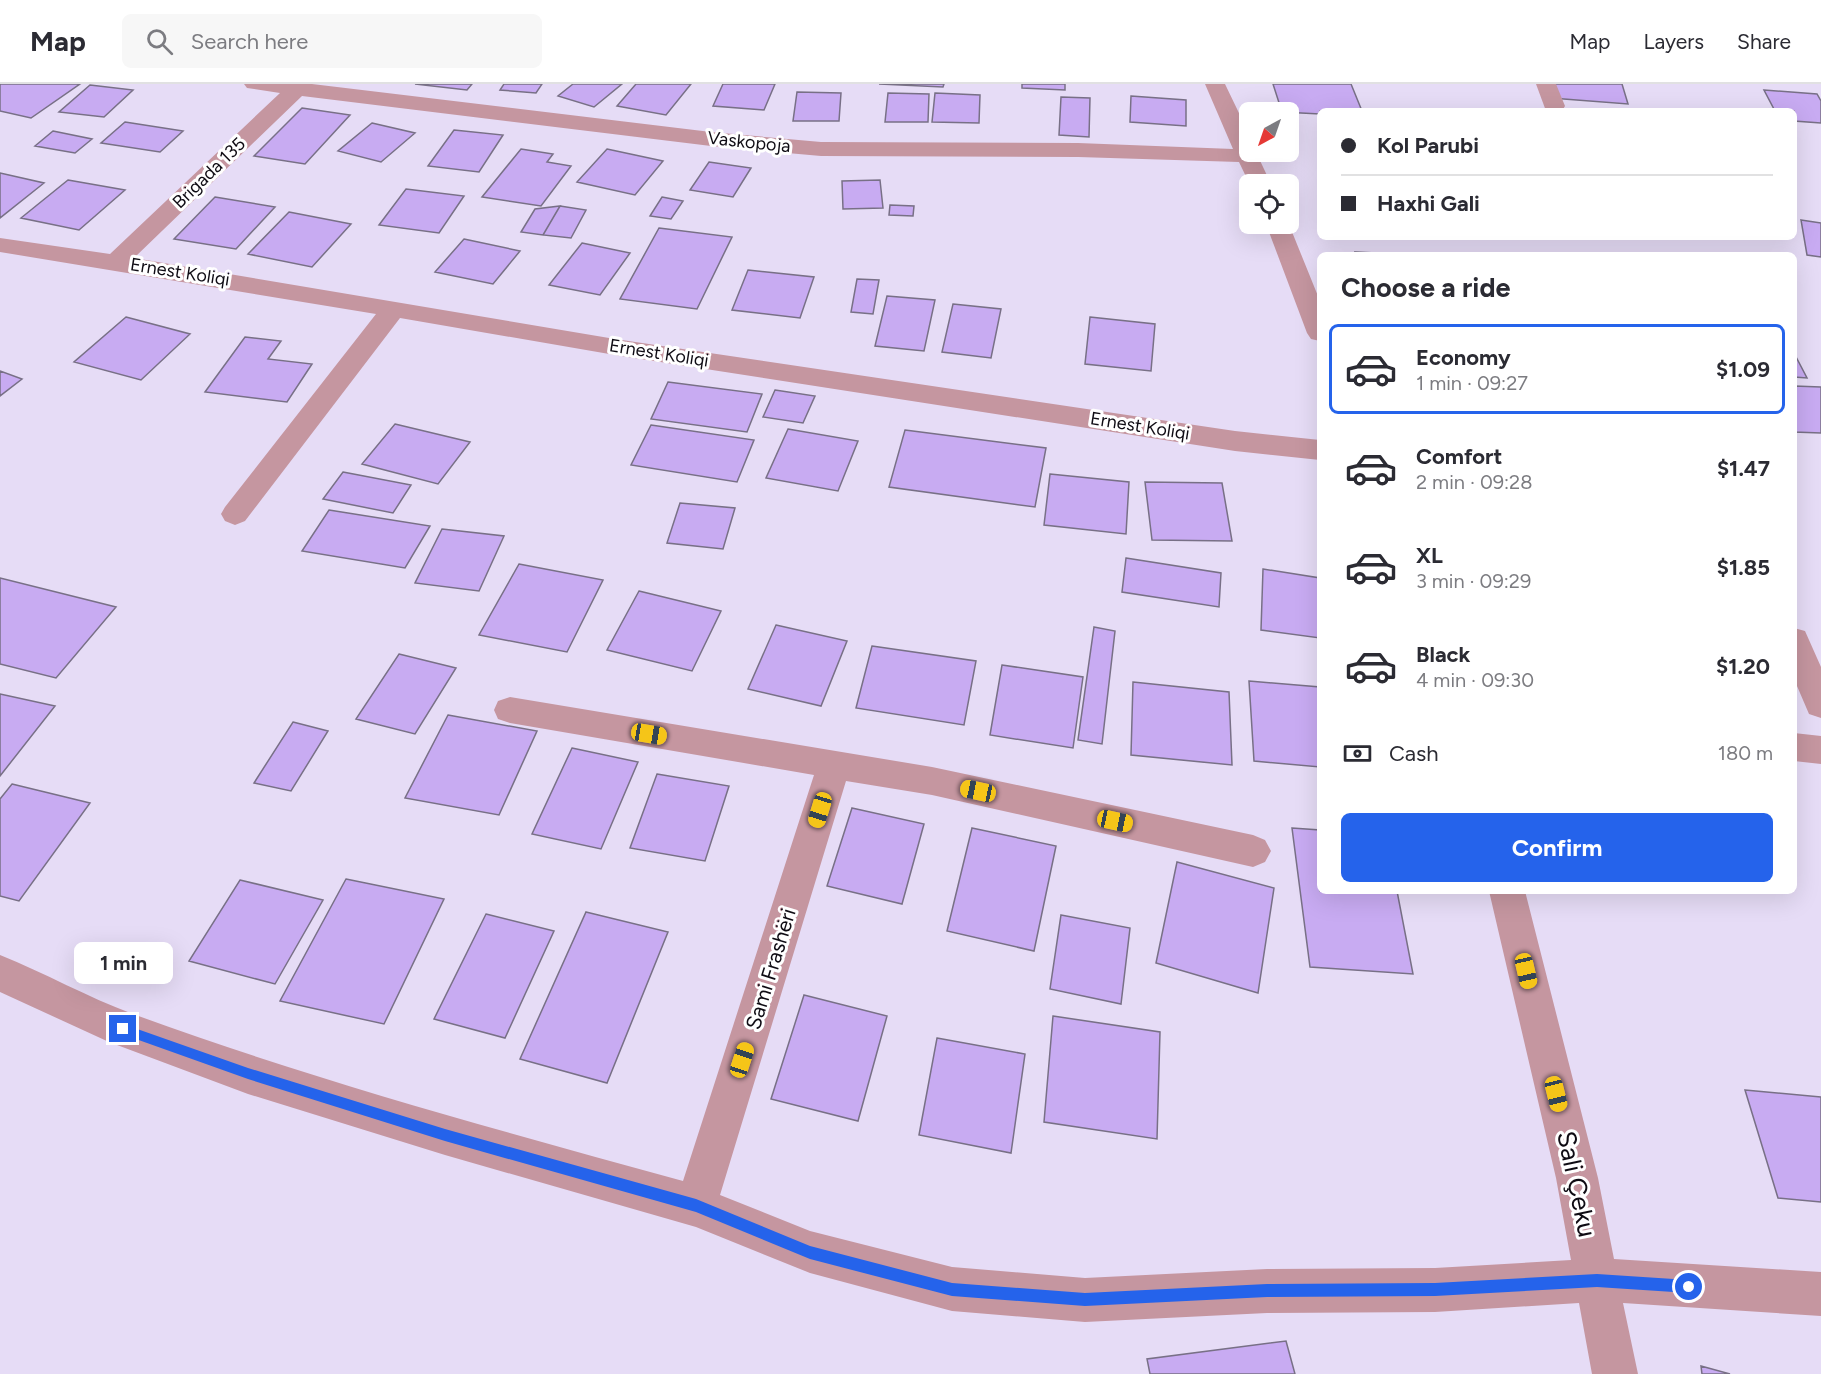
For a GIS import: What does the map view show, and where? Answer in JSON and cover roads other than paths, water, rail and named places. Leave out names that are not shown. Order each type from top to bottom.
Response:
[{"type":"street","name":"Vaskopoja","points":[[254,84],[299,87],[711,139],[821,149],[1078,150],[1239,156]]},
{"type":"street","points":[[1215,84],[1239,138]]},
{"type":"street","points":[[1546,84],[1554,106]]},
{"type":"street","name":"Brigada 135","points":[[116,262],[299,87]]},
{"type":"street","points":[[1282,234],[1317,325]]},
{"type":"street","name":"Ernest Koliqi","points":[[0,245],[116,262],[615,347],[1235,441],[1317,450]]},
{"type":"street","points":[[235,514],[393,309]]},
{"type":"street","points":[[1797,647],[1821,705]]},
{"type":"street","points":[[510,710],[932,781],[1253,851]]},
{"type":"street","points":[[1797,747],[1821,750]]},
{"type":"street","name":"Sami Frashëri","points":[[696,1206],[834,766]]},
{"type":"street","name":"Sali Çeku","points":[[1508,894],[1577,1178],[1615,1374]]},
{"type":"street","points":[[0,973],[123,1029],[248,1074],[445,1135],[696,1206],[810,1252],[952,1289],[1085,1300],[1267,1291],[1435,1290],[1597,1281],[1821,1294]]}]
